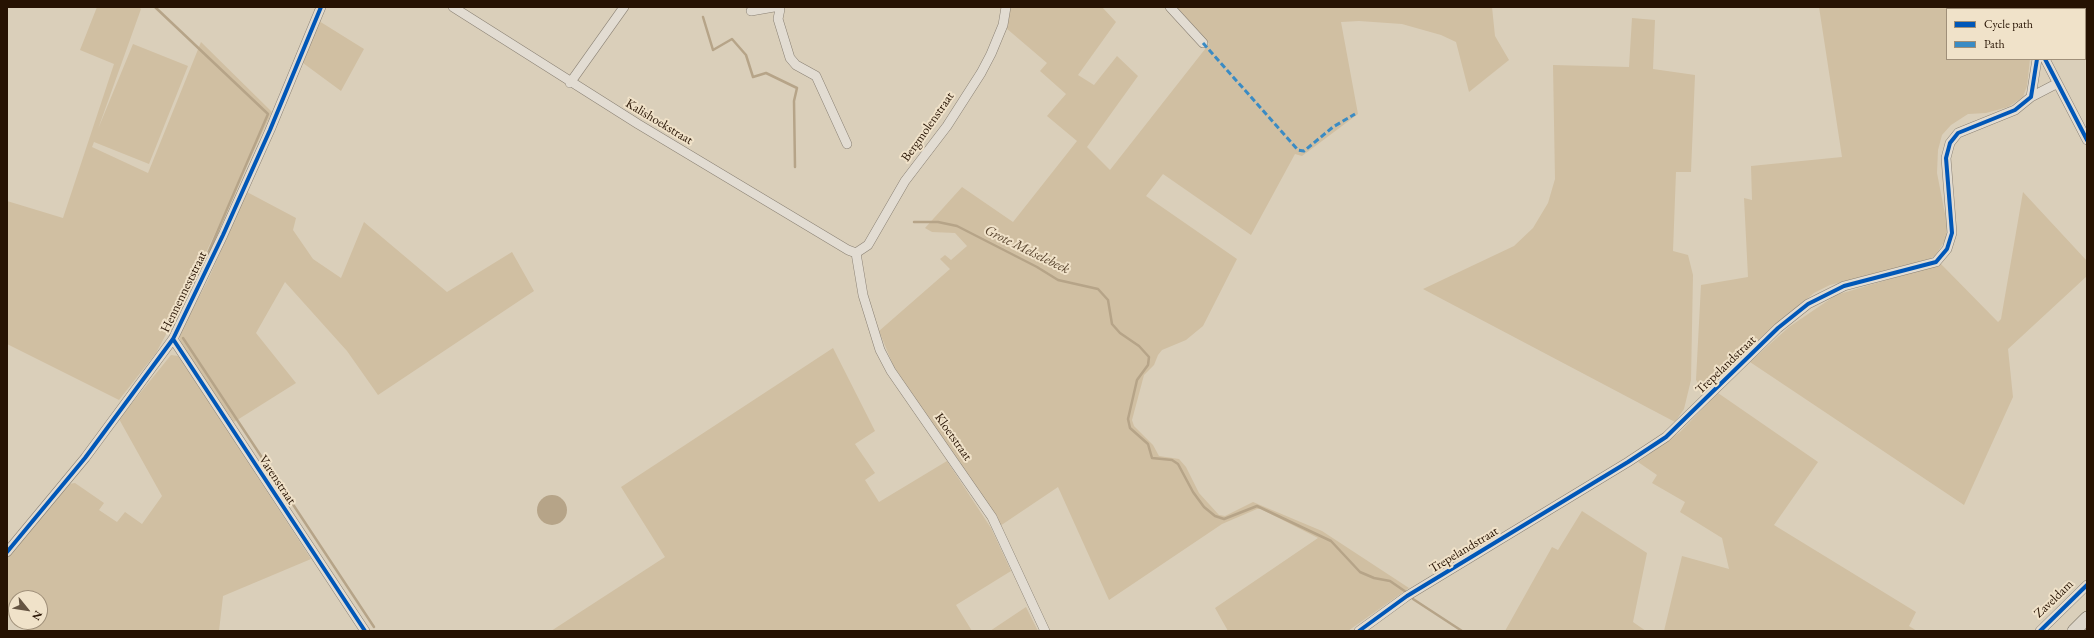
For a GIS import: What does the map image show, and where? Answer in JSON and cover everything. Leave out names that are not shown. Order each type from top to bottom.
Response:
[{"type":"highway","points":[[2074,631],[2087,618]]},
{"type":"street","name":"Hennenneststraat","points":[[7,552],[85,458],[173,339],[223,235],[270,130],[320,7]]},
{"type":"street","name":"Kalishoekstraat","points":[[453,7],[570,83],[848,250],[856,253]]},
{"type":"street","points":[[570,83],[624,7]]},
{"type":"street","points":[[751,11],[778,7],[778,19],[790,58],[796,65],[816,76],[847,144]]},
{"type":"street","name":"Bergmolenstraat","points":[[856,253],[868,245],[905,181],[947,126],[976,79],[991,54],[1003,25],[1006,7]]},
{"type":"street","points":[[1170,7],[1203,44]]},
{"type":"street","points":[[2032,97],[2037,60]]},
{"type":"street","points":[[2045,60],[2056,84],[2079,121],[2087,140]]},
{"type":"street","name":"Trepelandstraat","points":[[1359,631],[1407,596],[1628,462],[1666,437],[1778,328],[1808,304],[1844,286],[1936,262],[1947,249],[1952,232],[1946,158],[1950,143],[1958,133],[2015,110],[2032,97],[2056,84]]},
{"type":"street","name":"Kloetstraat","points":[[856,253],[863,295],[880,350],[891,371],[992,517],[1045,631]]},
{"type":"street","name":"Varenstraat","points":[[173,339],[365,631]]},
{"type":"street","name":"Zaveldam","points":[[2040,631],[2087,586]]},
{"type":"shaded area","points":[[97,7],[139,7],[141,9],[98,129],[133,44],[188,66],[149,164],[94,142],[92,147],[148,173],[201,42],[272,112],[179,310],[156,353],[119,400],[7,344],[7,201],[63,218],[114,64],[80,50]]},
{"type":"shaded area","points":[[1009,7],[1102,7],[1116,22],[1078,75],[1094,85],[1117,56],[1138,76],[1087,147],[1110,170],[1209,44],[1174,7],[1492,7],[1495,36],[1509,60],[1469,92],[1456,42],[1441,35],[1402,24],[1359,21],[1341,22],[1358,114],[1302,156],[1295,154],[1251,235],[1163,174],[1146,196],[1237,259],[1203,326],[1186,340],[1162,350],[1154,365],[1144,375],[1132,420],[1134,426],[1153,445],[1159,456],[1179,459],[1186,467],[1199,493],[1219,515],[1225,516],[1253,502],[1322,531],[1409,588],[1348,631],[1228,631],[1215,608],[1318,538],[1261,509],[1257,509],[1222,524],[1109,600],[1058,487],[1000,526],[893,365],[879,331],[950,269],[940,259],[945,255],[951,260],[967,246],[955,233],[932,232],[925,228],[962,187],[1013,222],[1077,141],[1047,116],[1066,94],[1040,71],[1047,63],[1006,28]]},
{"type":"shaded area","points":[[1819,7],[2025,7],[1946,8],[1946,60],[2030,60],[2027,86],[2023,97],[2008,107],[1986,113],[1968,114],[1951,125],[1942,135],[1938,150],[1937,173],[1947,224],[1946,239],[1935,256],[1925,261],[1830,285],[1814,293],[1765,334],[1709,388],[1700,386],[1696,380],[1701,285],[1748,277],[1744,198],[1752,200],[1751,166],[1842,157]]},
{"type":"shaded area","points":[[1632,18],[1655,20],[1653,69],[1695,75],[1691,172],[1676,172],[1673,251],[1688,255],[1693,275],[1691,380],[1684,409],[1675,422],[1423,289],[1514,246],[1533,228],[1548,203],[1555,179],[1553,65],[1629,67]]},
{"type":"shaded area","points":[[319,21],[364,49],[341,91],[303,63]]},
{"type":"shaded area","points":[[247,192],[296,218],[293,230],[313,259],[341,278],[364,222],[447,292],[512,252],[534,291],[378,395],[347,351],[285,282],[256,333],[296,383],[234,422],[181,345],[180,333],[208,280]]},
{"type":"shaded area","points":[[2023,192],[2087,261],[2087,276],[2008,349],[2013,397],[1964,505],[1750,362],[1789,327],[1836,295],[1941,264],[1998,322],[2001,319]]},
{"type":"shaded area","points":[[833,348],[875,431],[855,444],[875,473],[865,480],[879,502],[947,461],[991,528],[1011,571],[956,605],[972,631],[551,631],[665,557],[621,487]]},
{"type":"shaded area","points":[[171,355],[178,356],[311,559],[223,596],[219,631],[28,631],[27,630],[48,630],[48,590],[8,590],[8,615],[7,558],[68,484],[75,483],[104,503],[99,510],[117,522],[125,512],[142,524],[162,496],[119,419]]},
{"type":"shaded area","points":[[1718,393],[1818,462],[1774,525],[1916,612],[1909,626],[1917,631],[1664,631],[1682,556],[1729,569],[1722,538],[1680,512],[1685,502],[1652,483],[1657,475],[1638,462],[1680,432]]},
{"type":"shaded area","points":[[552,495],[563,499],[567,510],[563,521],[552,525],[541,521],[537,510],[541,499]]},
{"type":"shaded area","points":[[1582,511],[1647,553],[1633,622],[1646,631],[1505,631],[1552,547],[1558,550]]},
{"type":"shaded area","points":[[1026,607],[1038,631],[990,631]]},
{"type":"waterway","points":[[155,7],[268,114],[206,258],[171,330]]},
{"type":"waterway","name":"Grote Melselebeek","points":[[703,17],[713,50],[732,39],[746,55],[753,77],[766,73],[797,88],[794,101],[795,167]]},
{"type":"waterway","name":"Grote Melselebeek","points":[[914,222],[938,222],[957,226],[1037,267],[1058,280],[1098,289],[1108,300],[1112,324],[1120,333],[1139,346],[1149,357],[1148,365],[1137,380],[1128,419],[1130,428],[1148,444],[1152,458],[1172,460],[1178,464],[1193,492],[1204,507],[1215,516],[1224,519],[1257,506],[1331,541],[1360,572],[1374,578],[1390,581],[1406,592]]},
{"type":"waterway","points":[[183,338],[374,627]]},
{"type":"waterway","name":"Grote Melselebeek","points":[[1413,599],[1462,631]]},
{"type":"marked path","points":[[1203,43],[1298,150],[1304,151],[1333,127],[1355,114]]},
{"type":"cycle path","points":[[7,552],[85,458],[173,339],[223,235],[270,130],[321,7]]},
{"type":"cycle path","points":[[1359,631],[1407,596],[1628,462],[1666,437],[1778,328],[1808,304],[1844,286],[1936,262],[1947,249],[1952,233],[1946,158],[1950,143],[1958,133],[2015,110],[2031,97],[2037,60]]},
{"type":"cycle path","points":[[2046,60],[2087,140]]},
{"type":"cycle path","points":[[173,339],[365,631]]},
{"type":"cycle path","points":[[2040,631],[2087,585]]}]
